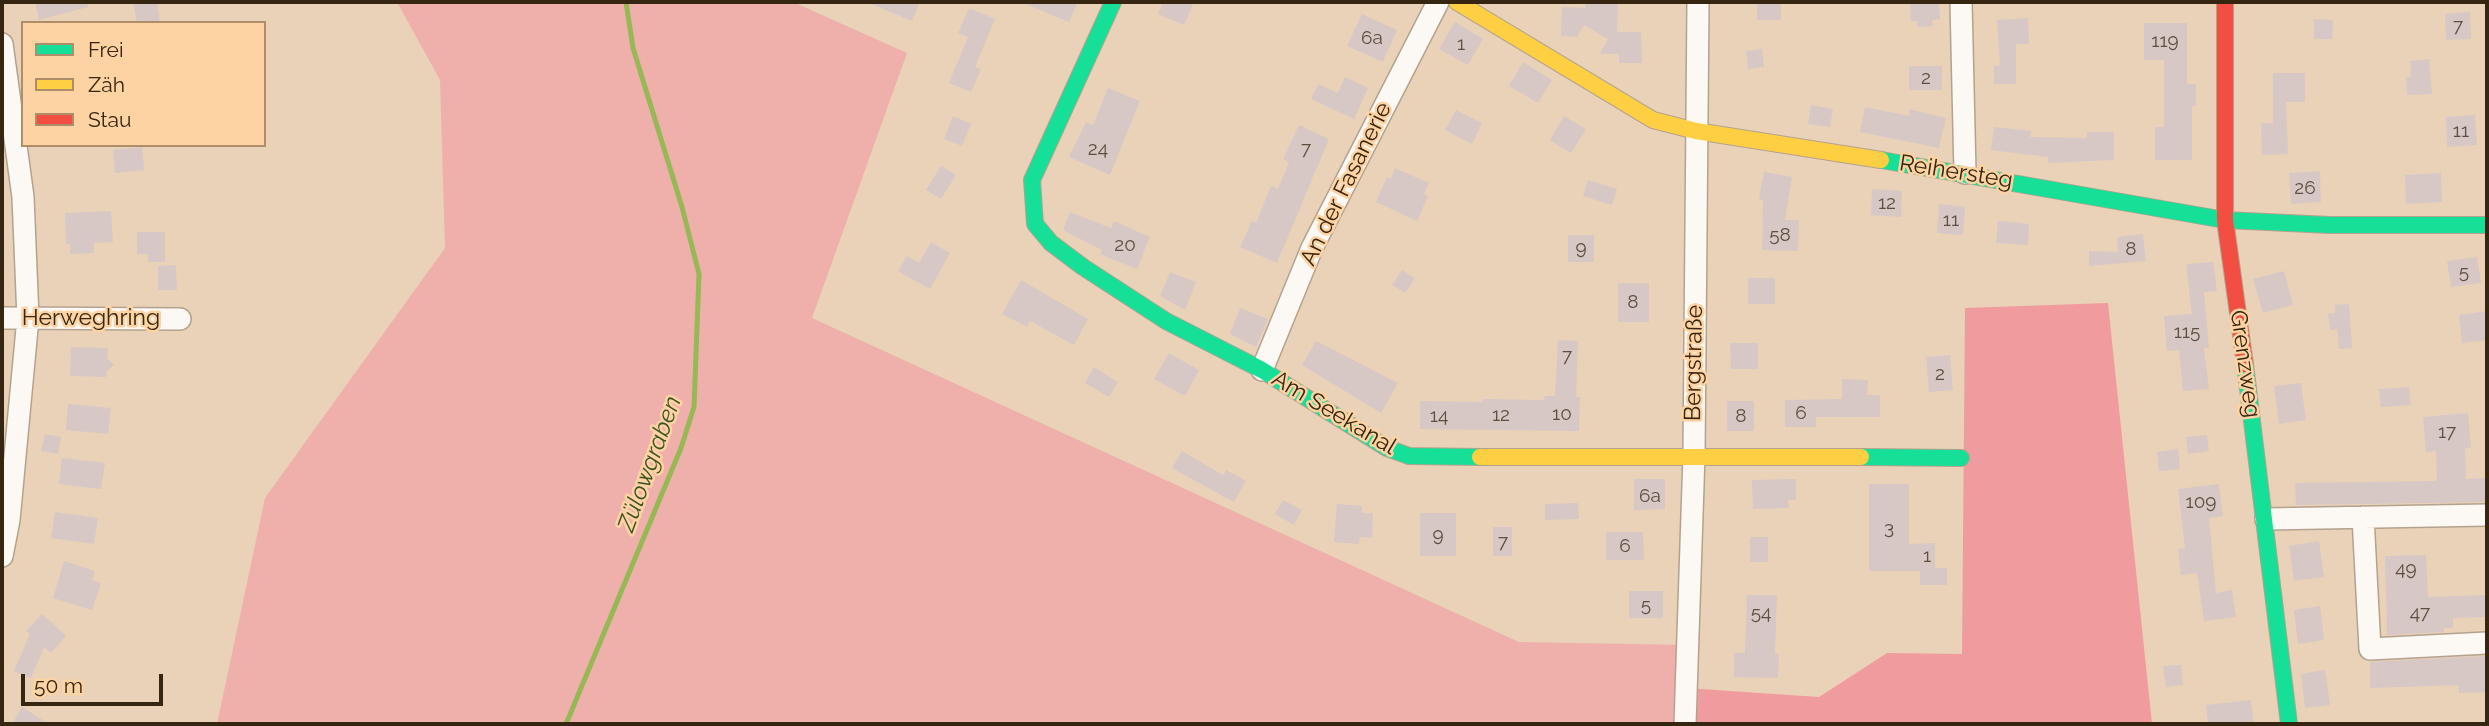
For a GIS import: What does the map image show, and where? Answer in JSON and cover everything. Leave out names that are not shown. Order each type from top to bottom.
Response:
[{"type":"street","name":"Am Seekanal","points":[[1113,2],[1032,180],[1035,224],[1051,243],[1083,267],[1166,321],[1262,370],[1387,448],[1409,456],[1961,458]]},
{"type":"street","name":"An der Fasanerie","points":[[1262,370],[1312,248],[1438,2]]},
{"type":"street","name":"Reihersteg","points":[[1457,2],[1653,120],[1696,131],[1965,173],[2225,220],[2330,225],[2487,225]]},
{"type":"street","name":"Bergstraße","points":[[1685,724],[1693,455],[1698,2]]},
{"type":"street","points":[[1961,2],[1965,173]]},
{"type":"street","name":"Grenzweg","points":[[2225,2],[2225,220],[2266,519],[2289,724]]},
{"type":"street","points":[[2,44],[23,197],[28,318],[9,520],[2,556]]},
{"type":"street","name":"Herweghring","points":[[2,318],[180,319]]},
{"type":"street","points":[[2266,519],[2487,515]]},
{"type":"street","points":[[2363,517],[2370,649],[2487,643]]},
{"type":"shaded area","points":[[397,2],[793,2],[907,53],[812,318],[1519,642],[1689,645],[1685,724],[217,724],[265,498],[445,248],[440,80]]},
{"type":"shaded area","points":[[2108,303],[2152,724],[1685,724],[1686,688],[1819,697],[1887,653],[1962,654],[1965,308]]},
{"type":"building","points":[[35,2],[88,2],[88,7],[39,20]]},
{"type":"building","points":[[133,2],[157,2],[160,21],[137,21]]},
{"type":"building","points":[[867,2],[920,2],[912,21]]},
{"type":"building","points":[[1021,2],[1078,2],[1069,22]]},
{"type":"building","points":[[1163,2],[1194,2],[1184,25],[1158,14]]},
{"type":"building","points":[[1586,2],[1618,2],[1617,32],[1641,32],[1642,63],[1619,63],[1619,54],[1600,54],[1608,39],[1584,25],[1577,37],[1561,36],[1562,7],[1585,8]]},
{"type":"building","points":[[1757,2],[1781,2],[1781,20],[1757,20]]},
{"type":"building","points":[[1910,2],[1939,2],[1940,19],[1932,20],[1933,26],[1918,27],[1917,21],[1911,21]]},
{"type":"building","points":[[969,8],[995,19],[975,67],[981,69],[971,92],[949,83],[968,37],[958,33]]},
{"type":"building","points":[[2470,12],[2471,39],[2446,40],[2445,14]]},
{"type":"building","points":[[1362,14],[1397,30],[1383,62],[1347,46]]},
{"type":"building","points":[[2028,18],[2029,44],[2016,44],[2016,84],[1994,84],[1994,66],[2000,66],[1997,20]]},
{"type":"building","points":[[2314,19],[2333,20],[2332,39],[2314,39]]},
{"type":"building","points":[[1455,22],[1483,39],[1468,65],[1439,49]]},
{"type":"building","points":[[2144,23],[2187,23],[2187,84],[2196,84],[2196,106],[2192,106],[2192,160],[2155,160],[2155,127],[2164,127],[2164,60],[2144,60]]},
{"type":"building","points":[[1762,49],[1764,67],[1748,69],[1746,51]]},
{"type":"building","points":[[2429,59],[2432,94],[2407,95],[2406,77],[2411,77],[2410,61]]},
{"type":"building","points":[[1523,62],[1552,80],[1538,103],[1509,86]]},
{"type":"building","points":[[1909,66],[1942,66],[1942,90],[1909,90]]},
{"type":"building","points":[[2273,73],[2305,73],[2305,102],[2286,102],[2288,154],[2262,155],[2261,123],[2273,123]]},
{"type":"building","points":[[1345,77],[1368,88],[1354,119],[1311,99],[1318,84],[1338,93]]},
{"type":"building","points":[[1108,88],[1140,101],[1110,175],[1069,157],[1086,122],[1093,125]]},
{"type":"building","points":[[1811,105],[1833,109],[1830,127],[1808,124]]},
{"type":"building","points":[[1865,107],[1909,116],[1909,109],[1946,118],[1939,148],[1860,132]]},
{"type":"building","points":[[1456,110],[1482,123],[1472,144],[1445,130]]},
{"type":"building","points":[[2475,115],[2477,145],[2447,147],[2446,117]]},
{"type":"building","points":[[953,116],[971,124],[962,146],[944,139]]},
{"type":"building","points":[[1564,116],[1586,129],[1571,153],[1550,140]]},
{"type":"building","points":[[1299,125],[1329,139],[1277,263],[1240,247],[1252,221],[1256,223],[1271,186],[1278,189],[1289,162],[1283,159]]},
{"type":"building","points":[[1994,127],[2031,131],[2030,137],[2087,138],[2087,132],[2114,132],[2114,160],[2048,163],[2048,157],[1991,150]]},
{"type":"building","points":[[142,147],[144,170],[115,173],[113,150]]},
{"type":"building","points":[[941,166],[956,175],[941,199],[926,190]]},
{"type":"building","points":[[1395,168],[1429,183],[1424,194],[1428,196],[1417,221],[1376,202],[1387,177],[1391,179]]},
{"type":"building","points":[[2320,171],[2321,202],[2291,204],[2289,173]]},
{"type":"building","points":[[1764,172],[1792,177],[1785,220],[1799,220],[1798,251],[1762,250],[1763,200],[1759,199]]},
{"type":"building","points":[[2441,173],[2442,202],[2406,204],[2405,175]]},
{"type":"building","points":[[1588,180],[1617,189],[1612,205],[1583,196]]},
{"type":"building","points":[[1872,189],[1902,191],[1901,217],[1871,215]]},
{"type":"building","points":[[1939,204],[1965,207],[1963,235],[1937,233]]},
{"type":"building","points":[[111,211],[113,242],[94,243],[94,253],[70,254],[70,244],[66,244],[65,213]]},
{"type":"building","points":[[1070,212],[1111,228],[1114,221],[1150,237],[1137,269],[1100,254],[1102,250],[1063,230]]},
{"type":"building","points":[[1998,221],[2029,224],[2028,245],[1996,243]]},
{"type":"building","points":[[137,232],[165,232],[165,262],[148,262],[148,254],[137,254]]},
{"type":"building","points":[[2143,234],[2146,261],[2089,266],[2089,251],[2118,252],[2117,237]]},
{"type":"building","points":[[1568,235],[1594,235],[1594,262],[1568,262]]},
{"type":"building","points":[[931,242],[950,253],[930,289],[898,271],[907,256],[919,263]]},
{"type":"building","points":[[2477,257],[2481,283],[2451,287],[2447,261]]},
{"type":"building","points":[[2213,262],[2217,291],[2204,292],[2209,348],[2204,348],[2209,389],[2183,391],[2179,350],[2167,351],[2164,316],[2192,314],[2186,264]]},
{"type":"building","points":[[176,265],[177,290],[158,290],[158,266]]},
{"type":"building","points":[[1402,270],[1415,278],[1405,293],[1392,285]]},
{"type":"building","points":[[2284,271],[2293,305],[2263,313],[2253,279]]},
{"type":"building","points":[[1170,272],[1196,282],[1185,310],[1160,296]]},
{"type":"building","points":[[1748,278],[1775,278],[1775,304],[1748,304]]},
{"type":"building","points":[[1021,280],[1088,319],[1074,345],[1030,321],[1027,327],[1002,314]]},
{"type":"building","points":[[1618,283],[1649,283],[1649,322],[1618,322]]},
{"type":"building","points":[[2349,304],[2352,348],[2339,349],[2337,329],[2330,330],[2328,314],[2335,313],[2335,305]]},
{"type":"building","points":[[1240,308],[1268,319],[1256,347],[1230,334]]},
{"type":"building","points":[[2487,311],[2487,340],[2462,343],[2459,315]]},
{"type":"building","points":[[1558,340],[1578,341],[1576,397],[1580,397],[1579,431],[1420,429],[1420,401],[1544,400],[1545,396],[1555,396]]},
{"type":"building","points":[[1316,341],[1398,383],[1381,413],[1302,365]]},
{"type":"building","points":[[1730,343],[1758,343],[1758,369],[1731,369]]},
{"type":"building","points":[[71,347],[108,348],[107,358],[114,365],[107,371],[106,377],[70,376]]},
{"type":"building","points":[[1169,353],[1199,370],[1185,396],[1154,379]]},
{"type":"building","points":[[1950,355],[1953,390],[1929,392],[1926,357]]},
{"type":"building","points":[[1094,367],[1118,382],[1109,397],[1085,383]]},
{"type":"building","points":[[1842,379],[1868,380],[1867,395],[1880,395],[1880,417],[1816,417],[1816,427],[1785,427],[1785,400],[1842,399]]},
{"type":"building","points":[[2301,383],[2306,420],[2279,424],[2274,386]]},
{"type":"building","points":[[2409,387],[2411,405],[2381,407],[2379,389]]},
{"type":"building","points":[[1727,401],[1754,401],[1754,431],[1727,431]]},
{"type":"building","points":[[68,404],[111,408],[108,434],[66,430]]},
{"type":"building","points":[[2468,413],[2471,448],[2465,448],[2466,479],[2487,478],[2487,502],[2296,505],[2295,483],[2437,481],[2436,451],[2426,452],[2423,417]]},
{"type":"building","points":[[45,434],[61,437],[58,454],[41,451]]},
{"type":"building","points":[[2207,435],[2209,451],[2188,454],[2186,437]]},
{"type":"building","points":[[2178,449],[2180,469],[2159,471],[2157,452]]},
{"type":"building","points":[[1182,451],[1223,475],[1226,470],[1246,481],[1234,502],[1172,468]]},
{"type":"building","points":[[62,458],[105,463],[101,489],[59,484]]},
{"type":"building","points":[[1634,479],[1665,479],[1665,509],[1634,510]]},
{"type":"building","points":[[1796,479],[1796,500],[1788,500],[1789,508],[1753,509],[1752,480]]},
{"type":"building","points":[[1869,484],[1909,484],[1909,544],[1935,543],[1935,568],[1947,568],[1947,585],[1920,585],[1920,571],[1869,571]]},
{"type":"building","points":[[2219,484],[2223,516],[2209,518],[2216,593],[2232,590],[2236,617],[2204,621],[2197,573],[2181,575],[2178,549],[2185,548],[2178,489]]},
{"type":"building","points":[[1283,500],[1302,510],[1294,525],[1275,514]]},
{"type":"building","points":[[1578,503],[1579,519],[1545,520],[1545,504]]},
{"type":"building","points":[[1337,504],[1362,506],[1362,513],[1373,513],[1372,538],[1360,537],[1359,544],[1334,542]]},
{"type":"building","points":[[55,512],[98,518],[94,544],[51,538]]},
{"type":"building","points":[[1420,513],[1456,513],[1456,556],[1420,556]]},
{"type":"building","points":[[1493,527],[1512,527],[1512,556],[1493,556]]},
{"type":"building","points":[[1606,532],[1643,532],[1644,560],[1606,560]]},
{"type":"building","points":[[1750,537],[1768,537],[1768,562],[1750,562]]},
{"type":"building","points":[[2319,541],[2324,577],[2294,581],[2289,546]]},
{"type":"building","points":[[2426,555],[2428,597],[2487,595],[2487,617],[2453,618],[2453,628],[2444,628],[2444,632],[2387,635],[2385,556]]},
{"type":"building","points":[[64,561],[95,571],[92,580],[101,583],[92,610],[53,598]]},
{"type":"building","points":[[1629,591],[1663,591],[1663,618],[1629,618]]},
{"type":"building","points":[[1747,595],[1777,595],[1775,654],[1779,654],[1778,678],[1734,677],[1734,653],[1745,653]]},
{"type":"building","points":[[2320,606],[2324,640],[2298,644],[2294,610]]},
{"type":"building","points":[[42,614],[66,636],[51,653],[44,647],[31,678],[14,671],[30,634],[26,631]]},
{"type":"building","points":[[2486,656],[2487,692],[2459,693],[2459,685],[2370,688],[2370,662]]},
{"type":"building","points":[[2181,665],[2183,685],[2166,687],[2163,666]]},
{"type":"building","points":[[2325,670],[2330,705],[2305,708],[2301,674]]},
{"type":"building","points":[[2251,700],[2254,724],[2208,724],[2206,705]]},
{"type":"building","points":[[22,707],[49,724],[12,724]]},
{"type":"waterway","name":"Zülowgraben","points":[[566,724],[681,448],[694,407],[699,274],[682,207],[633,48],[626,2]]},
{"type":"traffic: fast","points":[[1113,2],[1032,180],[1035,224],[1051,243],[1083,267],[1166,321],[1262,370],[1387,448],[1409,456],[1480,457]]},
{"type":"traffic: fast","points":[[1881,160],[2225,220],[2330,225],[2487,225]]},
{"type":"traffic: fast","points":[[2245,364],[2289,724]]},
{"type":"traffic: fast","points":[[1861,457],[1961,458]]},
{"type":"traffic: slow","points":[[1457,2],[1653,120],[1696,131],[1881,160]]},
{"type":"traffic: slow","points":[[1480,457],[1861,457]]},
{"type":"traffic: jam","points":[[2225,2],[2225,220],[2245,364]]}]
